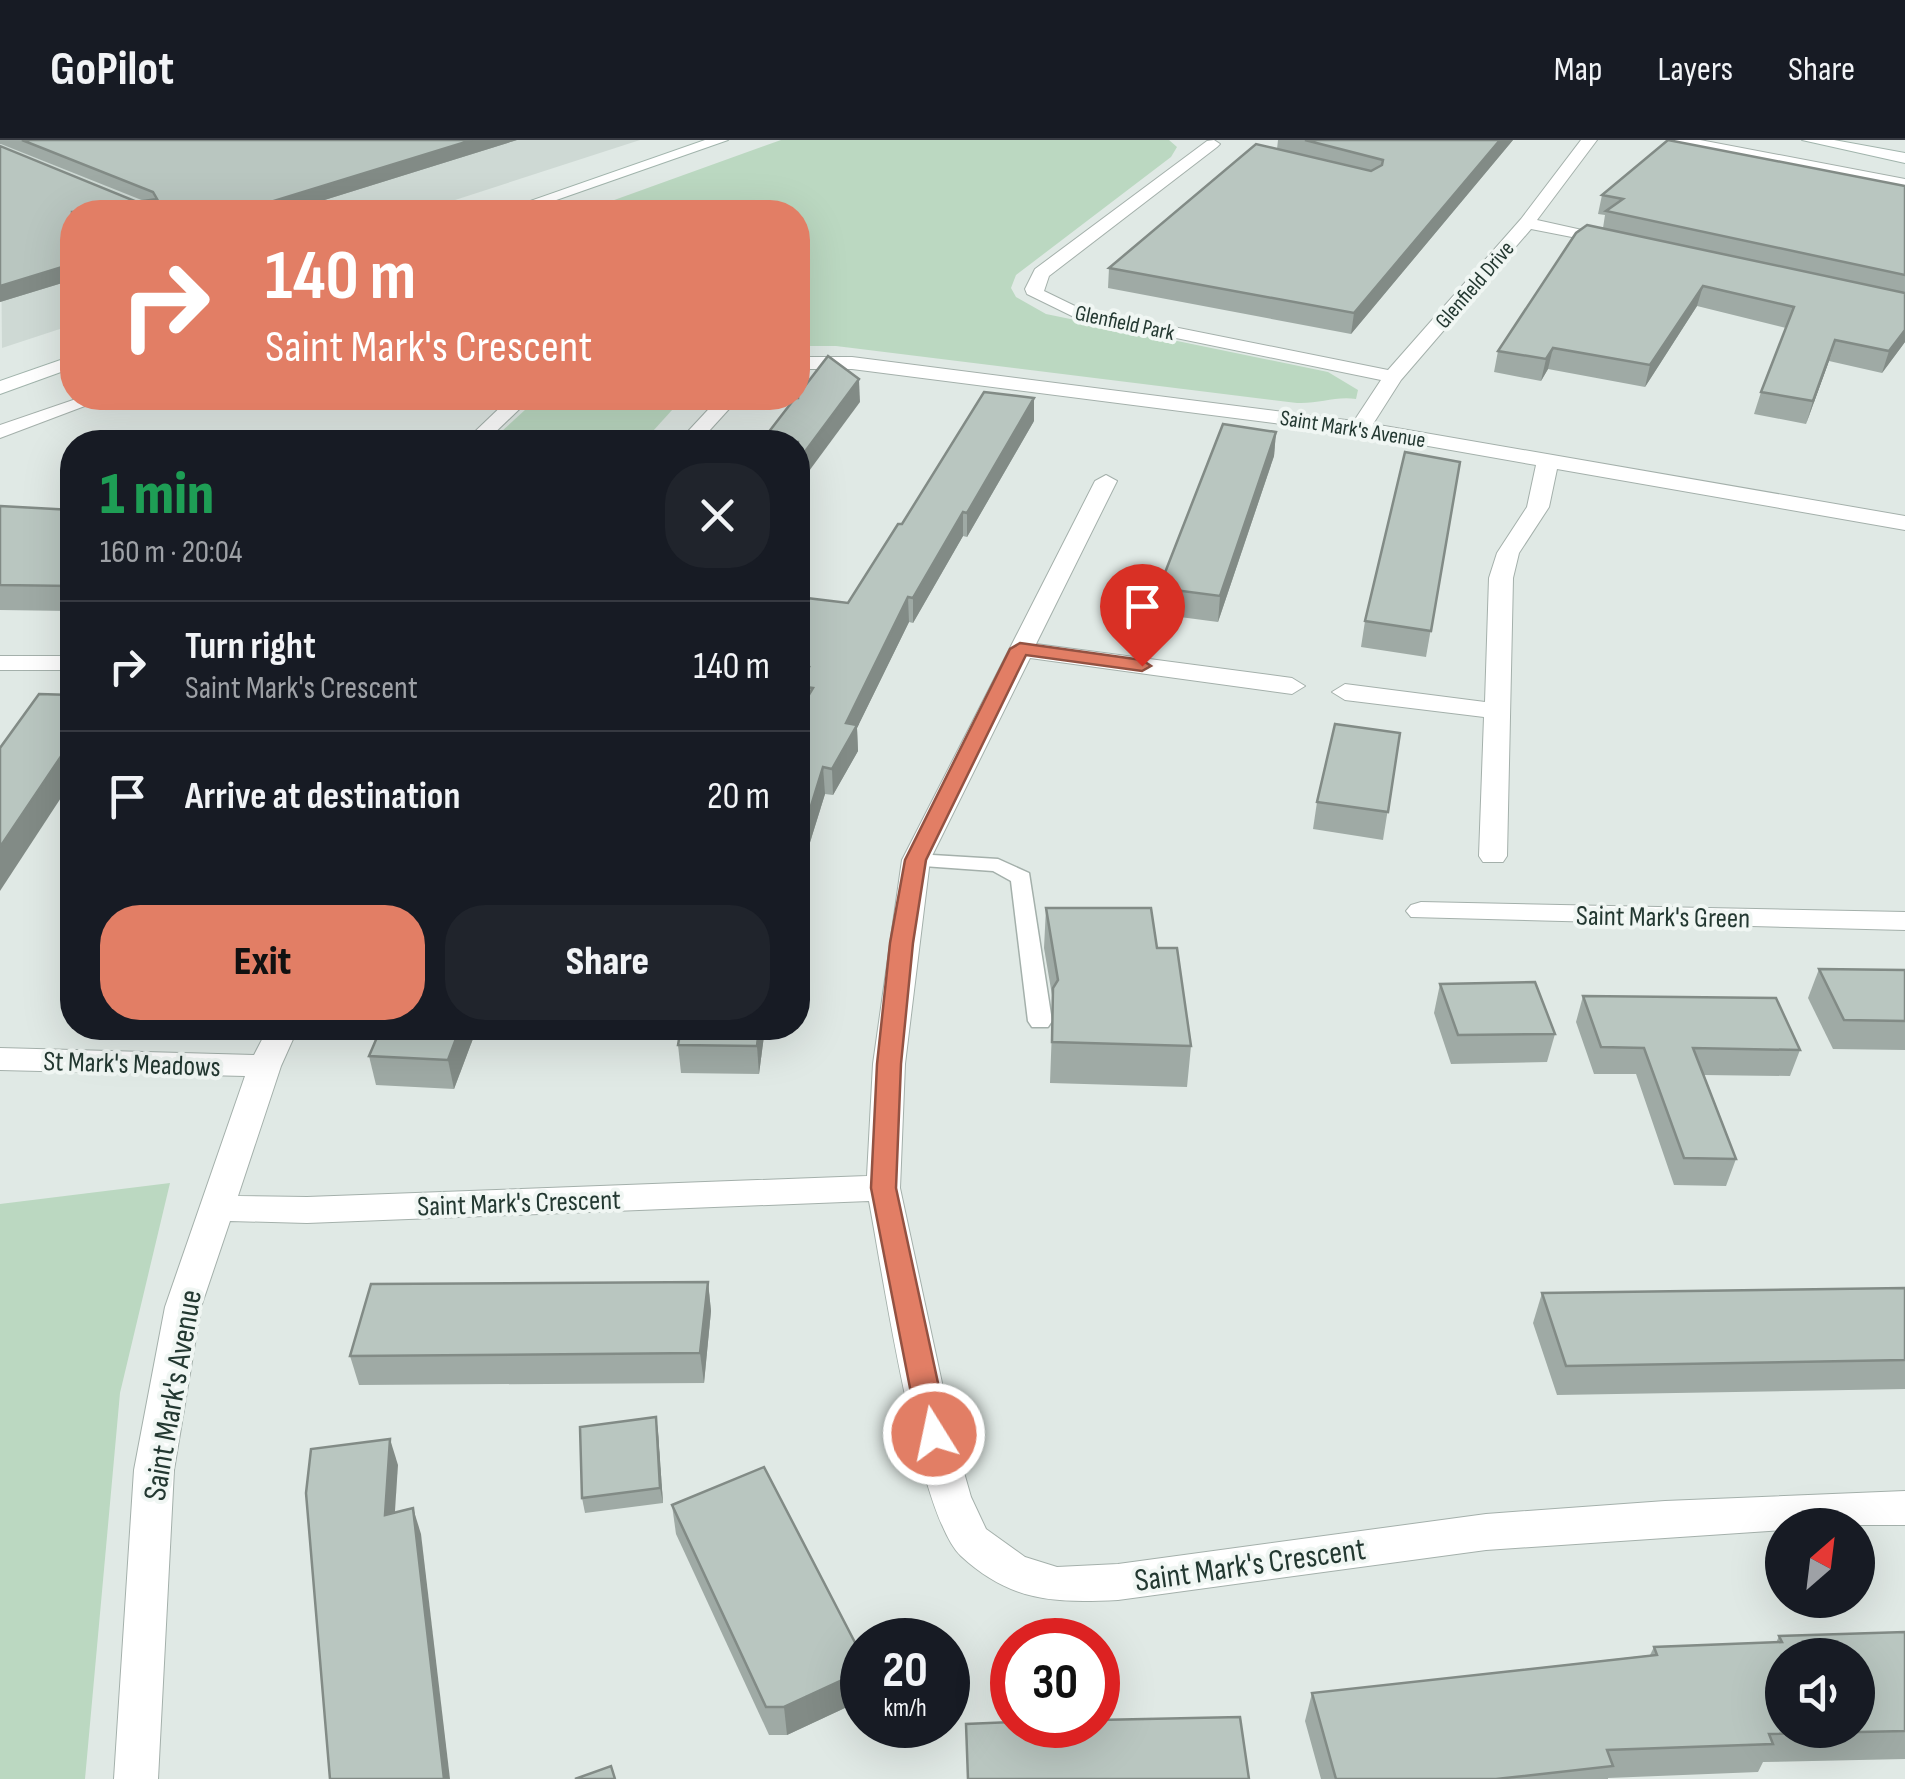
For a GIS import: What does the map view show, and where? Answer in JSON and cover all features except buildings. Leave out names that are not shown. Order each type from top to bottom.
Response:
[{"type":"street","points":[[542,200],[720,140]]},
{"type":"street","name":"Glenfield Drive","points":[[1360,428],[1393,377],[1527,224],[1589,140]]},
{"type":"street","points":[[1676,140],[1905,184]]},
{"type":"street","points":[[1810,140],[1905,158]]},
{"type":"street","name":"Glenfield Park","points":[[1214,144],[1041,273],[1034,289],[1036,294],[1074,312],[1393,377]]},
{"type":"street","points":[[1527,224],[1634,246]]},
{"type":"street","name":"Saint Mark's Avenue","points":[[810,363],[871,366],[1360,428],[1905,523]]},
{"type":"street","points":[[0,388],[60,366]]},
{"type":"street","points":[[0,432],[62,410]]},
{"type":"street","points":[[487,430],[507,410]]},
{"type":"street","points":[[699,430],[718,410]]},
{"type":"street","points":[[1493,856],[1503,565],[1538,507],[1548,459]]},
{"type":"street","name":"Saint Mark's Crescent","points":[[1106,481],[916,860],[902,943],[889,1064],[884,1188],[951,1498],[972,1541],[1012,1572],[1057,1584],[1118,1582],[1486,1532],[1666,1518],[1905,1508]]},
{"type":"street","points":[[1020,649],[1292,686]]},
{"type":"street","points":[[0,663],[60,663]]},
{"type":"street","points":[[1345,692],[1497,712]]},
{"type":"street","name":"Saint Mark's Green","points":[[1421,911],[1905,921]]},
{"type":"street","name":"Saint Mark's Avenue","points":[[136,1779],[154,1470],[182,1307],[214,1208],[277,1040]]},
{"type":"street","name":"St Mark's Meadows","points":[[0,1059],[265,1066]]},
{"type":"street","name":"Saint Mark's Crescent","points":[[214,1208],[307,1210],[884,1188]]},
{"type":"lane","points":[[916,860],[998,864],[1022,878],[1040,1022]]},
{"type":"shaded area","points":[[0,140],[640,140],[455,200],[60,200],[60,329],[2,348]]},
{"type":"green space","points":[[781,140],[1169,140],[1177,147],[1171,157],[1016,275],[1011,288],[1016,297],[1046,314],[1328,372],[1358,390],[1356,399],[1297,403],[836,346],[810,346],[810,200],[614,200]]},
{"type":"green space","points":[[525,410],[672,410],[654,430],[503,430]]},
{"type":"green space","points":[[170,1183],[120,1393],[85,1779],[0,1779],[0,1204]]},
{"type":"route","points":[[934,1434],[884,1188],[889,1064],[916,860],[1020,649],[1142,666]]}]
